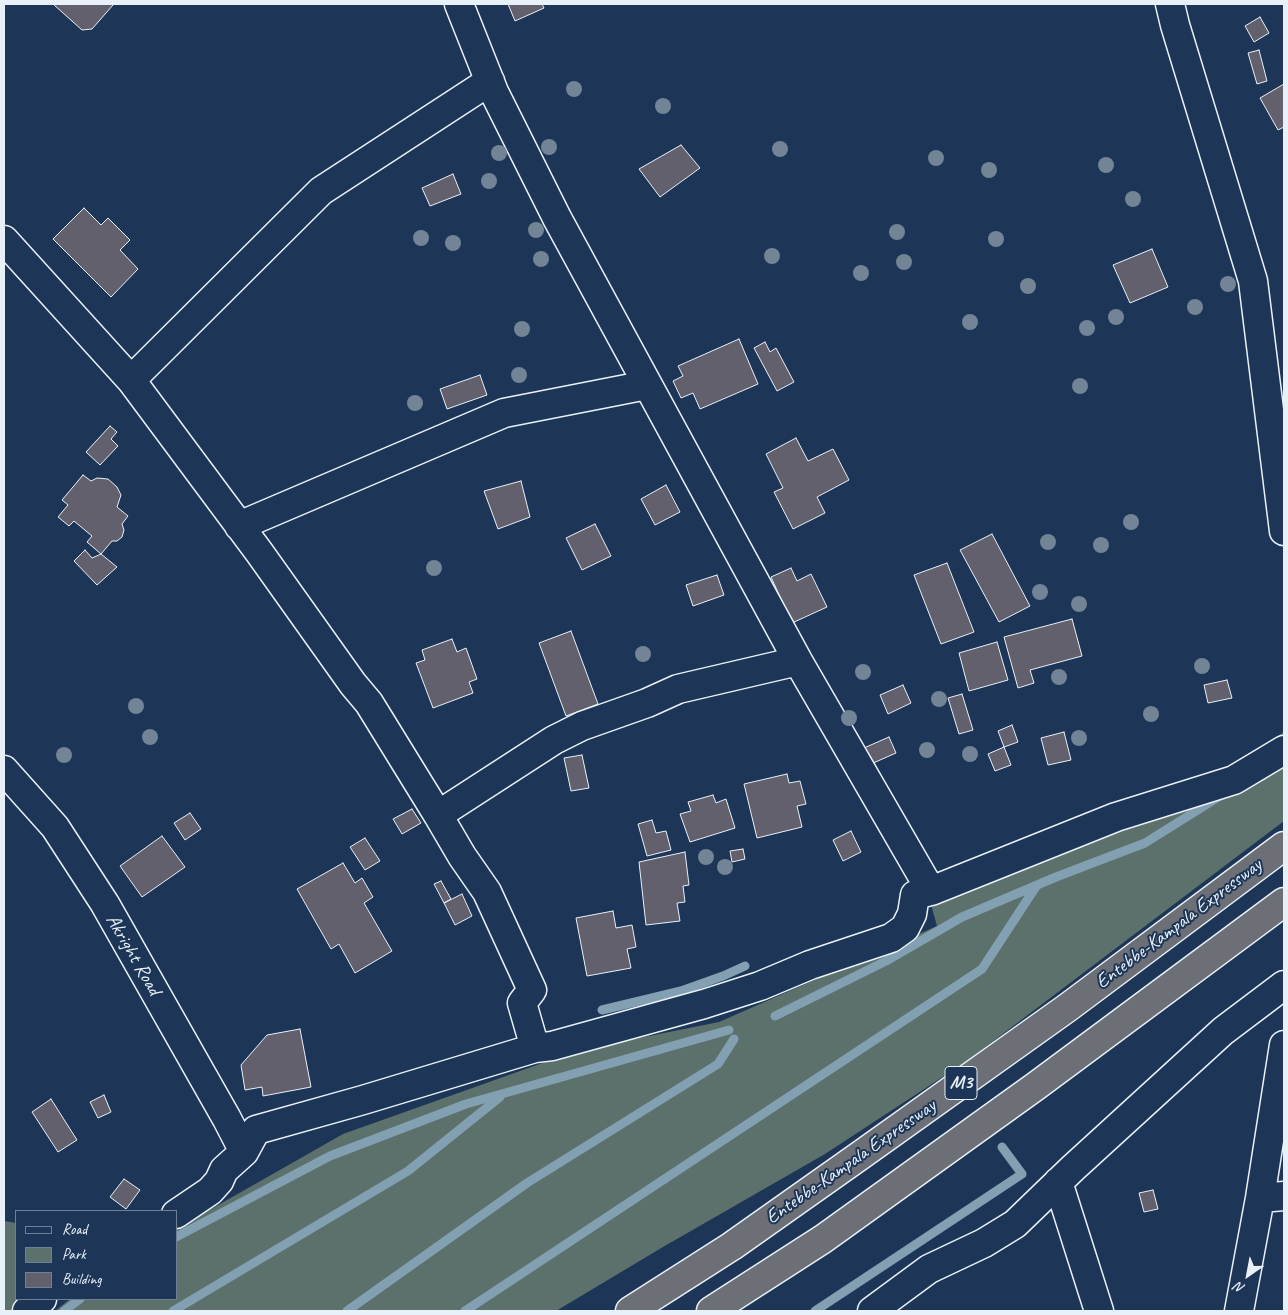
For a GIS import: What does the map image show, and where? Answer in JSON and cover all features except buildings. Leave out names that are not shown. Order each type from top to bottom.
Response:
[{"type":"highway","name":"Entebbe-Kampala Expressway","points":[[630,1311],[732,1246],[1067,1008],[1284,846]]},
{"type":"highway","name":"M3","points":[[711,1311],[823,1239],[1052,1074],[1284,902]]},
{"type":"street","points":[[459,4],[490,81],[544,193],[798,662],[930,891]]},
{"type":"street","points":[[1170,4],[1253,281],[1281,479],[1284,531]]},
{"type":"street","points":[[131,380],[321,191],[490,81]]},
{"type":"street","points":[[4,240],[131,380],[353,684],[369,703],[462,856],[487,892],[532,990],[522,1003],[535,1048]]},
{"type":"street","points":[[239,526],[504,413],[647,385]]},
{"type":"street","points":[[438,815],[554,740],[582,726],[678,689],[798,662]]},
{"type":"street","points":[[178,1213],[210,1191],[219,1181],[224,1170],[244,1152],[256,1130],[535,1048],[552,1046],[704,1004],[760,986],[810,965],[891,938],[905,928],[912,914],[915,895],[930,891],[1116,818],[1234,780],[1284,750]]},
{"type":"street","name":"Akright Road","points":[[4,770],[55,827],[104,904],[244,1152]]},
{"type":"street","points":[[872,1311],[928,1269],[984,1243],[1015,1224],[1222,1031],[1284,985]]},
{"type":"street","points":[[1239,1311],[1272,1197],[1284,1044]]},
{"type":"street","points":[[1058,1182],[1099,1311]]},
{"type":"street","points":[[28,1311],[41,1300]]},
{"type":"green space","points":[[1284,732],[1284,821],[967,1061],[825,1154],[556,1311],[55,1311],[69,1300],[178,1300],[178,1228],[343,1134],[579,1050],[719,1022],[937,926],[926,887],[1204,783]]},
{"type":"green space","points":[[4,1221],[15,1223],[15,1300],[45,1300],[30,1311],[4,1311]]},
{"type":"waterway","points":[[775,1016],[886,961],[962,917],[1056,877],[1145,843],[1220,796]]},
{"type":"waterway","points":[[465,1311],[982,969],[1037,885]]},
{"type":"waterway","points":[[602,1010],[681,991],[745,966]]},
{"type":"waterway","points":[[178,1236],[330,1156],[466,1104],[729,1030]]},
{"type":"waterway","points":[[347,1311],[527,1183],[718,1064],[734,1039]]},
{"type":"waterway","points":[[173,1311],[408,1171],[500,1097]]},
{"type":"waterway","points":[[815,1311],[1022,1174],[1002,1147]]},
{"type":"waterway","points":[[64,1311],[79,1300]]}]
